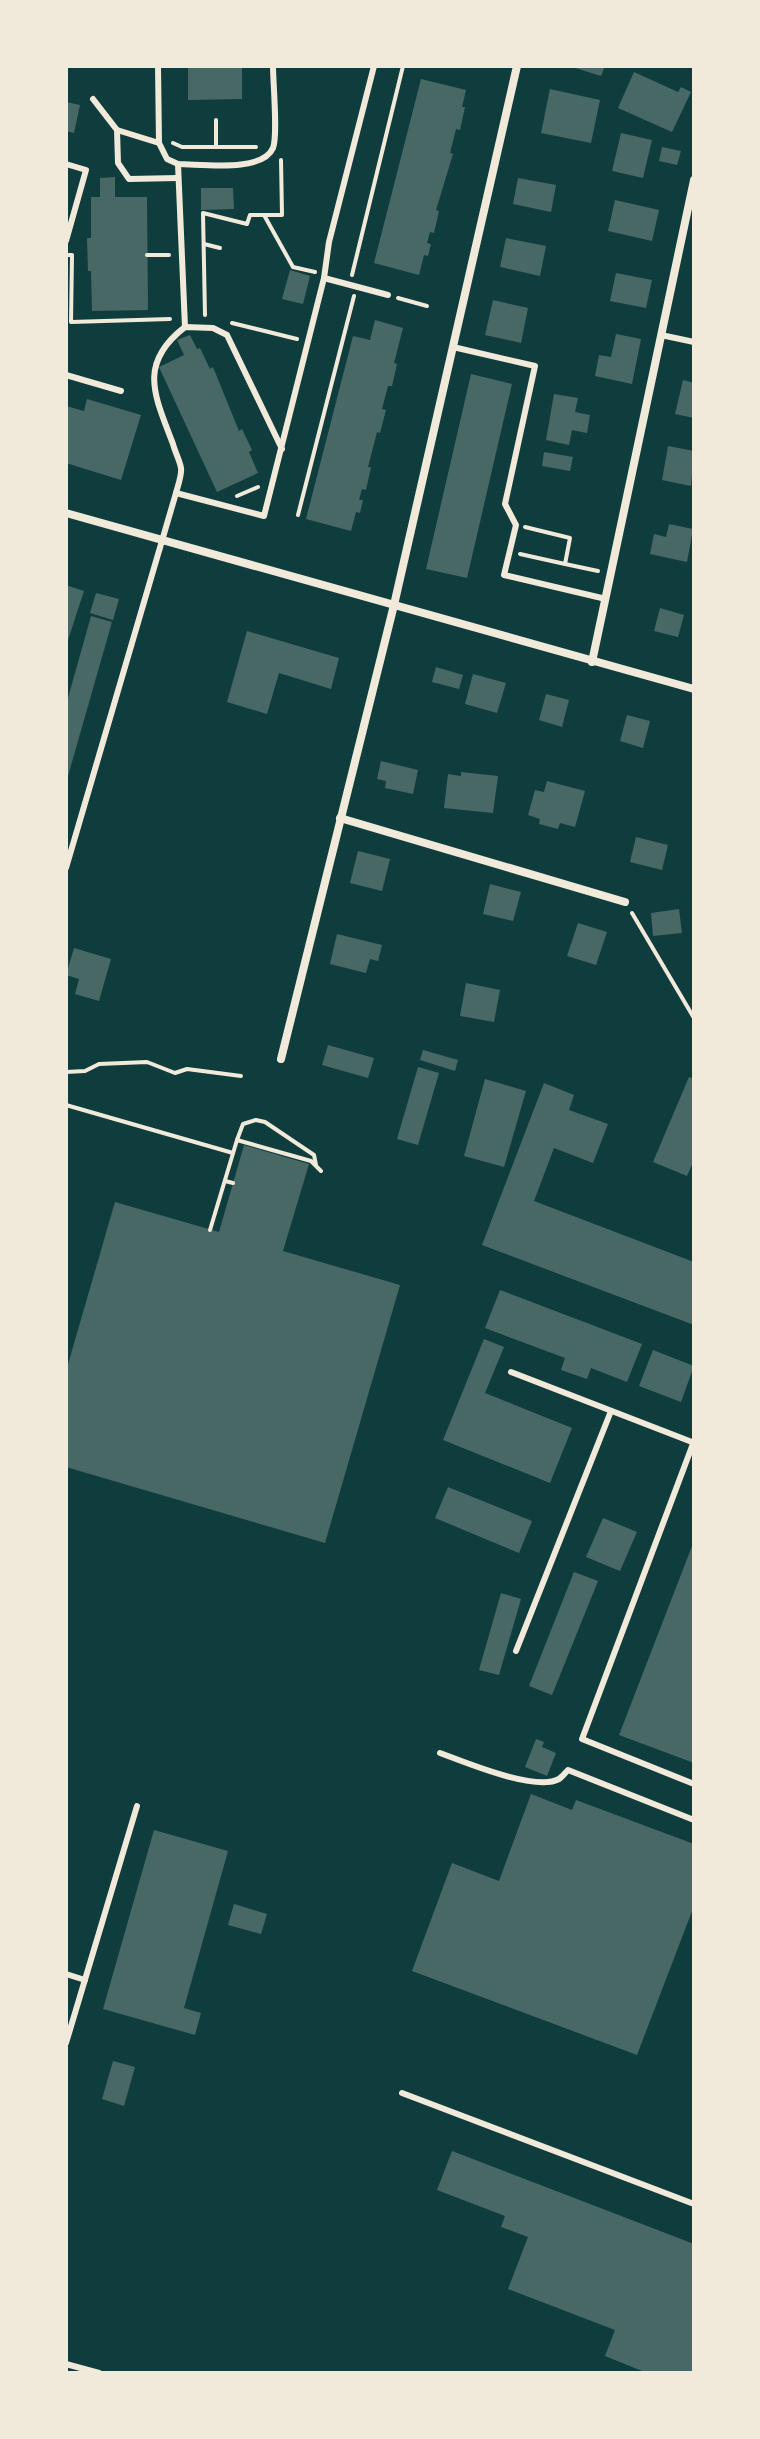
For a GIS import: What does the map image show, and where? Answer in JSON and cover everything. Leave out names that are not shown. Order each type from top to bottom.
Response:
[{"type":"street","points":[[281,1059],[394,605],[517,66]]},
{"type":"street","points":[[592,662],[694,180]]},
{"type":"street","points":[[66,513],[694,689]]},
{"type":"street","points":[[340,818],[625,902]]},
{"type":"lane","points":[[158,66],[159,143],[167,159],[178,164],[251,164],[264,161],[274,147],[273,66]]},
{"type":"lane","points":[[176,493],[264,516],[374,66]]},
{"type":"lane","points":[[93,99],[117,130],[159,143]]},
{"type":"lane","points":[[117,130],[118,163],[129,179],[178,178]]},
{"type":"lane","points":[[66,164],[86,170],[66,241]]},
{"type":"lane","points":[[178,164],[185,327]]},
{"type":"lane","points":[[325,276],[388,295]]},
{"type":"lane","points":[[66,868],[182,470],[152,378],[154,363],[163,347],[185,327],[213,328],[227,335],[282,449]]},
{"type":"lane","points":[[661,335],[694,342]]},
{"type":"lane","points":[[453,347],[535,366],[505,504],[516,525],[504,575],[606,599]]},
{"type":"lane","points":[[66,375],[121,391]]},
{"type":"lane","points":[[511,1372],[693,1442],[582,1739],[694,1784]]},
{"type":"lane","points":[[516,1651],[611,1411]]},
{"type":"lane","points":[[440,1753],[519,1779],[543,1782],[558,1779],[568,1770],[694,1820]]},
{"type":"lane","points":[[66,2043],[137,1806]]},
{"type":"lane","points":[[66,1974],[85,1980]]},
{"type":"lane","points":[[402,2093],[694,2204]]},
{"type":"lane","points":[[68,2367],[99,2373]]},
{"type":"path","points":[[298,515],[403,66]]},
{"type":"path","points":[[216,120],[216,147]]},
{"type":"path","points":[[170,137],[174,144],[182,147],[274,147]]},
{"type":"path","points":[[203,213],[205,316]]},
{"type":"path","points":[[264,215],[293,267],[325,276]]},
{"type":"path","points":[[204,244],[220,248]]},
{"type":"path","points":[[66,255],[72,255],[71,322],[170,321],[174,310]]},
{"type":"path","points":[[147,255],[173,255]]},
{"type":"path","points":[[388,295],[427,306]]},
{"type":"path","points":[[220,320],[309,341]]},
{"type":"path","points":[[220,504],[264,484]]},
{"type":"path","points":[[516,525],[570,538],[565,564]]},
{"type":"path","points":[[513,553],[611,574]]},
{"type":"path","points":[[625,902],[694,1018]]},
{"type":"path","points":[[66,1072],[85,1071],[99,1064],[147,1062],[175,1073],[187,1069],[241,1076]]},
{"type":"path","points":[[66,1105],[233,1153]]},
{"type":"path","points":[[210,1230],[243,1124],[256,1120],[265,1122],[314,1155],[316,1166]]},
{"type":"path","points":[[237,1140],[311,1161],[321,1171]]},
{"type":"path","points":[[225,1181],[233,1183]]},
{"type":"building","points":[[188,66],[242,66],[242,99],[188,100]]},
{"type":"building","points":[[569,66],[605,66],[601,76]]},
{"type":"building","points":[[634,72],[678,92],[681,87],[691,92],[672,132],[618,108]]},
{"type":"building","points":[[421,79],[466,90],[460,130],[456,129],[450,153],[453,154],[436,210],[439,211],[434,233],[430,232],[428,256],[424,255],[419,275],[374,263]]},
{"type":"building","points":[[550,89],[600,100],[591,143],[541,133]]},
{"type":"building","points":[[66,102],[80,105],[74,133],[66,131]]},
{"type":"building","points":[[621,133],[652,140],[643,178],[612,171]]},
{"type":"building","points":[[662,147],[681,151],[677,165],[659,161]]},
{"type":"building","points":[[115,177],[115,197],[147,197],[148,310],[92,311],[87,238],[91,238],[91,197],[100,197],[100,178]]},
{"type":"building","points":[[518,178],[556,185],[551,212],[513,204]]},
{"type":"building","points":[[201,188],[233,188],[234,209],[201,210]]},
{"type":"building","points":[[615,200],[659,210],[652,241],[608,231]]},
{"type":"building","points":[[506,238],[546,246],[540,276],[500,267]]},
{"type":"building","points":[[290,270],[310,276],[303,304],[282,299]]},
{"type":"building","points":[[616,273],[652,280],[646,308],[610,301]]},
{"type":"building","points":[[493,300],[528,308],[521,343],[485,335]]},
{"type":"building","points":[[375,320],[403,328],[392,386],[388,386],[382,409],[386,410],[368,467],[371,467],[366,490],[362,489],[360,513],[356,512],[351,531],[306,519],[353,336],[370,340]]},
{"type":"building","points":[[616,334],[641,339],[632,384],[595,376],[599,355],[611,357]]},
{"type":"building","points":[[190,335],[210,369],[213,367],[239,431],[242,429],[252,450],[249,452],[258,473],[217,492],[159,367],[184,355],[177,340]]},
{"type":"building","points":[[471,374],[512,384],[467,578],[426,569]]},
{"type":"building","points":[[683,380],[694,383],[694,418],[675,414]]},
{"type":"building","points":[[554,394],[578,398],[575,412],[590,415],[587,433],[572,430],[569,445],[546,440]]},
{"type":"building","points":[[87,399],[141,415],[121,480],[66,463],[66,406],[84,411]]},
{"type":"building","points":[[668,446],[694,451],[691,486],[662,480]]},
{"type":"building","points":[[544,452],[573,457],[570,471],[542,466]]},
{"type":"building","points":[[669,524],[693,529],[687,562],[650,554],[654,534],[666,537]]},
{"type":"building","points":[[66,585],[84,591],[67,643],[66,643]]},
{"type":"building","points":[[96,593],[119,599],[113,620],[90,613]]},
{"type":"building","points":[[660,608],[684,615],[678,637],[654,631]]},
{"type":"building","points":[[91,616],[112,622],[66,783],[66,705]]},
{"type":"building","points":[[247,631],[339,658],[331,689],[279,673],[267,714],[227,702]]},
{"type":"building","points":[[436,667],[463,675],[459,689],[432,682]]},
{"type":"building","points":[[473,674],[506,683],[497,713],[465,704]]},
{"type":"building","points":[[546,694],[569,700],[562,727],[539,720]]},
{"type":"building","points":[[627,715],[650,721],[643,748],[620,741]]},
{"type":"building","points":[[381,761],[418,770],[413,794],[385,788],[386,781],[377,779]]},
{"type":"building","points":[[461,772],[498,776],[493,813],[444,808],[448,774],[461,776]]},
{"type":"building","points":[[547,781],[585,791],[575,827],[560,823],[558,829],[539,824],[540,819],[528,815],[535,790],[544,792]]},
{"type":"building","points":[[636,837],[668,845],[662,870],[630,862]]},
{"type":"building","points":[[358,851],[390,859],[382,891],[350,883]]},
{"type":"building","points":[[490,884],[521,892],[513,921],[483,914]]},
{"type":"building","points":[[679,909],[682,933],[653,936],[651,913]]},
{"type":"building","points":[[578,923],[607,932],[596,965],[567,956]]},
{"type":"building","points":[[337,934],[382,945],[378,961],[370,959],[366,973],[330,964]]},
{"type":"building","points":[[74,948],[111,959],[99,1001],[75,994],[79,979],[66,975]]},
{"type":"building","points":[[466,983],[500,990],[494,1022],[460,1016]]},
{"type":"building","points":[[328,1045],[374,1058],[368,1078],[322,1065]]},
{"type":"building","points":[[423,1050],[458,1060],[455,1071],[420,1060]]},
{"type":"building","points":[[418,1067],[439,1073],[418,1145],[397,1139]]},
{"type":"building","points":[[689,1077],[694,1079],[694,1160],[687,1176],[653,1162]]},
{"type":"building","points":[[485,1079],[526,1091],[504,1167],[464,1156]]},
{"type":"building","points":[[544,1083],[574,1095],[569,1110],[608,1124],[593,1163],[554,1148],[534,1201],[694,1262],[694,1325],[482,1245]]},
{"type":"building","points":[[244,1145],[309,1164],[283,1251],[400,1285],[325,1543],[66,1467],[66,1371],[115,1202],[219,1232]]},
{"type":"building","points":[[500,1290],[642,1344],[627,1382],[591,1368],[587,1379],[561,1370],[565,1358],[485,1328]]},
{"type":"building","points":[[484,1339],[504,1347],[485,1393],[572,1428],[550,1483],[443,1440]]},
{"type":"building","points":[[653,1350],[694,1366],[681,1402],[639,1386]]},
{"type":"building","points":[[448,1487],[532,1521],[519,1553],[435,1518]]},
{"type":"building","points":[[603,1518],[637,1532],[620,1571],[586,1557]]},
{"type":"building","points":[[694,1541],[694,1763],[619,1735]]},
{"type":"building","points":[[574,1572],[598,1581],[552,1695],[529,1686]]},
{"type":"building","points":[[501,1593],[521,1599],[499,1675],[479,1670]]},
{"type":"building","points":[[536,1739],[544,1742],[542,1747],[556,1753],[547,1776],[525,1767]]},
{"type":"building","points":[[531,1794],[572,1810],[576,1800],[694,1844],[694,1906],[637,2055],[412,1971],[452,1863],[499,1881]]},
{"type":"building","points":[[154,1830],[228,1851],[184,2008],[201,2013],[195,2035],[103,2009]]},
{"type":"building","points":[[234,1904],[267,1914],[261,1934],[228,1925]]},
{"type":"building","points":[[113,2061],[135,2067],[124,2106],[102,2099]]},
{"type":"building","points":[[452,2151],[694,2244],[694,2373],[647,2373],[605,2356],[615,2330],[508,2289],[528,2237],[501,2227],[505,2216],[437,2190]]}]
